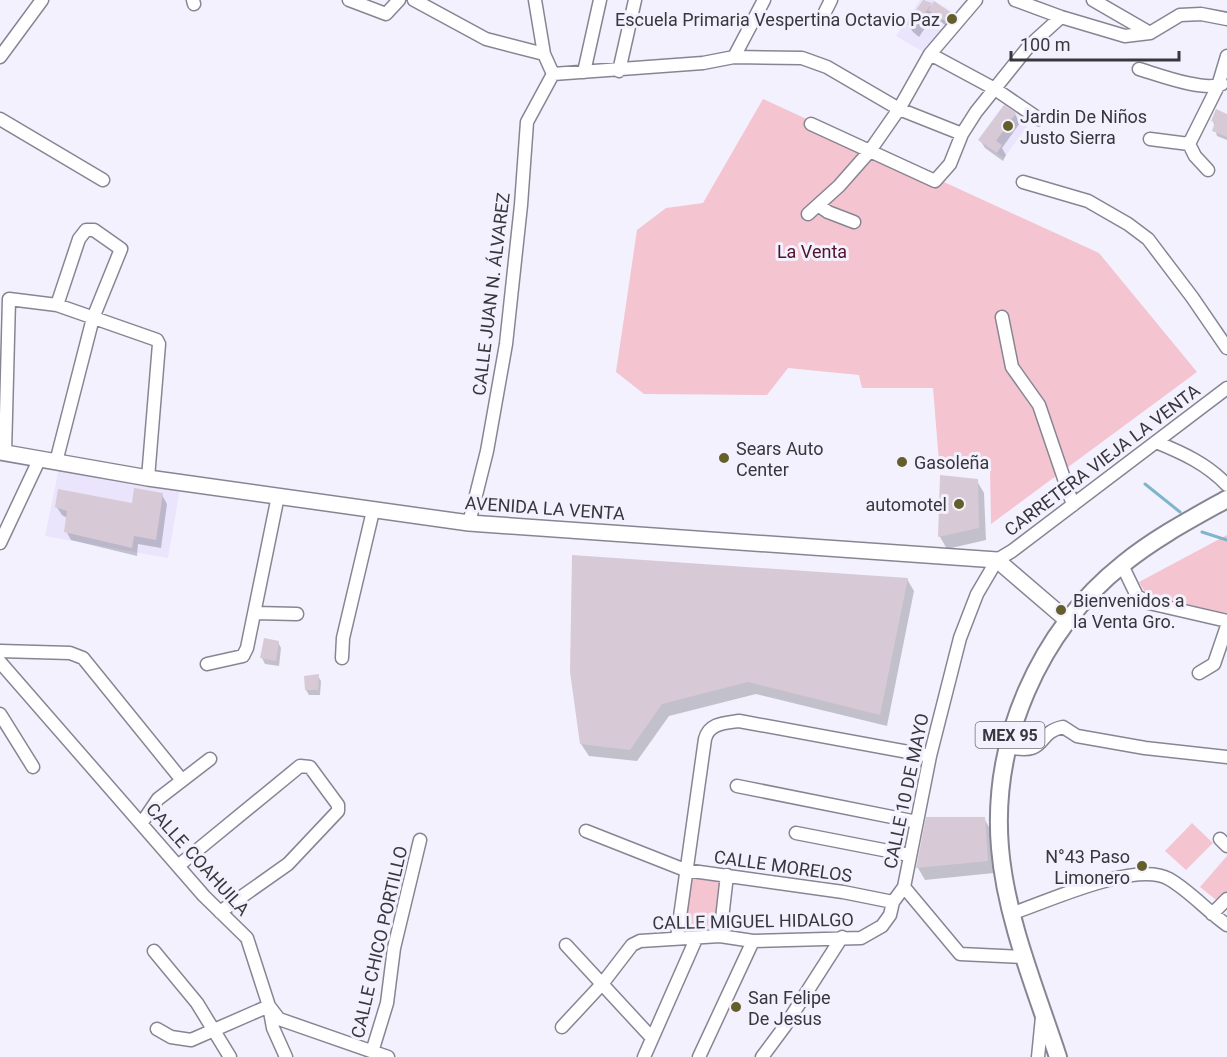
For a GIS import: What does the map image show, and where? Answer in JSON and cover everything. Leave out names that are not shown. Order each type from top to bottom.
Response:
[{"type":"highway","name":"MEX 95","points":[[1058,1057],[1013,914],[1000,849],[998,814],[1007,747],[1025,692],[1068,621],[1096,588],[1122,565],[1164,534],[1227,500]]},
{"type":"main road","name":"AVENIDA LA VENTA","points":[[2,453],[373,512],[469,523],[997,560]]},
{"type":"main road","points":[[997,560],[1068,621]]},
{"type":"street","points":[[0,57],[42,0]]},
{"type":"street","points":[[348,0],[386,14],[399,0]]},
{"type":"street","points":[[414,0],[486,39],[544,54]]},
{"type":"street","points":[[535,0],[544,54],[552,74],[618,71],[703,63],[734,57],[802,58],[827,67],[899,109],[962,134]]},
{"type":"street","points":[[584,72],[600,0]]},
{"type":"street","points":[[618,71],[635,0]]},
{"type":"street","points":[[734,57],[764,0]]},
{"type":"street","points":[[825,12],[831,0]]},
{"type":"street","points":[[808,214],[869,152],[899,109],[930,54],[976,0]]},
{"type":"street","points":[[1015,0],[1061,17],[1125,36],[1150,33],[1180,15],[1201,14],[1227,19]]},
{"type":"street","points":[[1093,0],[1150,33]]},
{"type":"street","points":[[811,124],[935,181],[950,164],[962,134],[995,89],[1029,46],[1061,17]]},
{"type":"street","points":[[930,54],[995,89],[1039,119]]},
{"type":"street","points":[[1189,144],[1222,84],[1227,56]]},
{"type":"street","points":[[1139,69],[1180,81],[1222,84]]},
{"type":"street","name":"CALLE JUAN N. ÁLVAREZ","points":[[469,523],[487,451],[506,344],[521,205],[527,122],[552,74]]},
{"type":"street","points":[[0,119],[104,180]]},
{"type":"street","points":[[1150,140],[1189,144]]},
{"type":"street","points":[[1189,144],[1195,156],[1208,170]]},
{"type":"street","points":[[1023,182],[1088,201],[1128,224],[1148,240],[1192,297],[1227,348]]},
{"type":"street","points":[[818,205],[828,212],[854,222]]},
{"type":"street","points":[[56,462],[93,318],[121,249],[94,230],[86,230],[79,239],[57,304]]},
{"type":"street","points":[[2,453],[9,299],[57,304],[157,340],[159,344],[148,478]]},
{"type":"street","points":[[1002,317],[1012,367],[1039,405],[1073,505]]},
{"type":"street","name":"CARRETERA VIEJA LA VENTA","points":[[997,560],[1227,388]]},
{"type":"street","points":[[1156,442],[1192,458],[1216,474],[1227,485]]},
{"type":"street","points":[[0,543],[40,458]]},
{"type":"street","points":[[207,664],[243,656],[255,613],[278,496]]},
{"type":"street","points":[[342,658],[343,638],[373,512]]},
{"type":"street","name":"CALLE 10 DE MAYO","points":[[997,560],[977,594],[960,638],[930,756],[904,887],[960,954],[1026,957]]},
{"type":"street","points":[[1122,565],[1137,596],[1149,603],[1227,621]]},
{"type":"street","points":[[255,613],[297,614]]},
{"type":"street","points":[[1199,673],[1214,664],[1227,626]]},
{"type":"street","points":[[0,651],[70,652],[83,658],[181,779]]},
{"type":"street","name":"CALLE COAHUILA","points":[[0,662],[178,866],[247,938],[254,954],[273,1028],[286,1057]]},
{"type":"street","points":[[0,715],[33,767]]},
{"type":"street","points":[[677,938],[705,739],[711,728],[723,723],[739,721],[930,756]]},
{"type":"street","points":[[1007,747],[1029,751],[1039,747],[1054,729],[1063,727],[1077,736],[1227,757]]},
{"type":"street","points":[[141,824],[158,799],[181,779],[210,759]]},
{"type":"street","points":[[178,866],[300,766],[310,766],[338,805],[338,811],[288,864],[220,912]]},
{"type":"street","points":[[736,786],[917,822]]},
{"type":"street","name":"CALLE MORELOS","points":[[586,831],[685,870],[843,891],[892,902]]},
{"type":"street","points":[[796,833],[909,855]]},
{"type":"street","name":"CALLE CHICO PORTILLO","points":[[372,1052],[387,1003],[394,948],[420,840]]},
{"type":"street","points":[[1013,914],[1098,884],[1148,873],[1167,877],[1227,925]]},
{"type":"street","points":[[720,936],[727,875]]},
{"type":"street","points":[[892,902],[904,887]]},
{"type":"street","points":[[1212,914],[1227,899]]},
{"type":"street","name":"CALLE MIGUEL HIDALGO","points":[[562,1026],[602,984],[632,945],[639,941],[720,936],[753,941],[861,938],[873,933],[890,915],[892,902]]},
{"type":"street","points":[[762,1057],[785,1026],[842,937]]},
{"type":"street","points":[[644,1057],[696,939]]},
{"type":"street","points":[[699,1057],[753,941]]},
{"type":"street","points":[[566,945],[651,1037]]},
{"type":"street","points":[[154,951],[197,1002],[230,1057]]},
{"type":"street","points":[[157,1029],[171,1037],[191,1041],[269,1006],[279,1019],[388,1057]]},
{"type":"street","points":[[1038,1057],[1043,1010]]},
{"type":"shaded area","points":[[920,0],[933,0],[958,15],[927,54],[896,36]]},
{"type":"shaded area","name":"Jardin De Niños Justo Sierra","points":[[1006,102],[1032,120],[1004,158],[978,140]]},
{"type":"shaded area","points":[[59,468],[180,489],[168,558],[45,536]]},
{"type":"green space","name":"La Venta","points":[[763,99],[1099,253],[1197,372],[991,524],[990,468],[939,462],[933,388],[862,388],[859,375],[788,368],[767,395],[644,394],[616,372],[637,230],[666,208],[703,203]]},
{"type":"green space","points":[[1227,535],[1227,613],[1147,596],[1139,582]]},
{"type":"green space","points":[[1192,823],[1213,843],[1186,870],[1165,851]]},
{"type":"green space","points":[[1227,856],[1227,894],[1220,903],[1200,887]]},
{"type":"green space","points":[[693,874],[722,881],[717,932],[684,929]]},
{"type":"building","points":[[923,0],[932,3],[914,29],[906,24]]},
{"type":"building","points":[[934,1],[953,14],[947,22],[928,10]]},
{"type":"building","points":[[1004,105],[1016,113],[996,141],[1002,145],[997,153],[978,140]]},
{"type":"building","points":[[1216,109],[1227,114],[1227,137],[1212,131],[1215,122],[1211,121]]},
{"type":"building","name":"automotel","points":[[940,475],[978,479],[979,528],[938,537]]},
{"type":"building","points":[[134,488],[163,493],[156,540],[134,536],[132,548],[64,532],[67,511],[55,507],[58,489],[132,503]]},
{"type":"building","points":[[572,555],[908,578],[880,715],[748,682],[662,704],[630,750],[580,744],[570,672]]},
{"type":"building","points":[[264,638],[279,641],[276,661],[260,658]]},
{"type":"building","points":[[319,674],[318,690],[305,690],[304,676]]},
{"type":"building","points":[[926,817],[985,817],[988,861],[916,868]]},
{"type":"waterway","points":[[1145,484],[1180,512]]},
{"type":"waterway","points":[[1202,532],[1227,540]]},
{"type":"place","name":"Escuela Primaria Vespertina Octavio Paz","points":[[952,19]]},
{"type":"place","name":"Jardin De Niños Justo Sierra","points":[[1008,126]]},
{"type":"place","name":"Sears Auto Center","points":[[724,458]]},
{"type":"place","name":"Gasoleña","points":[[902,462]]},
{"type":"place","name":"automotel","points":[[959,504]]},
{"type":"place","name":"Bienvenidos a la Venta Gro.","points":[[1061,610]]},
{"type":"place","name":"N°43 Paso Limonero","points":[[1142,866]]},
{"type":"place","name":"San Felipe De Jesus","points":[[736,1007]]}]
